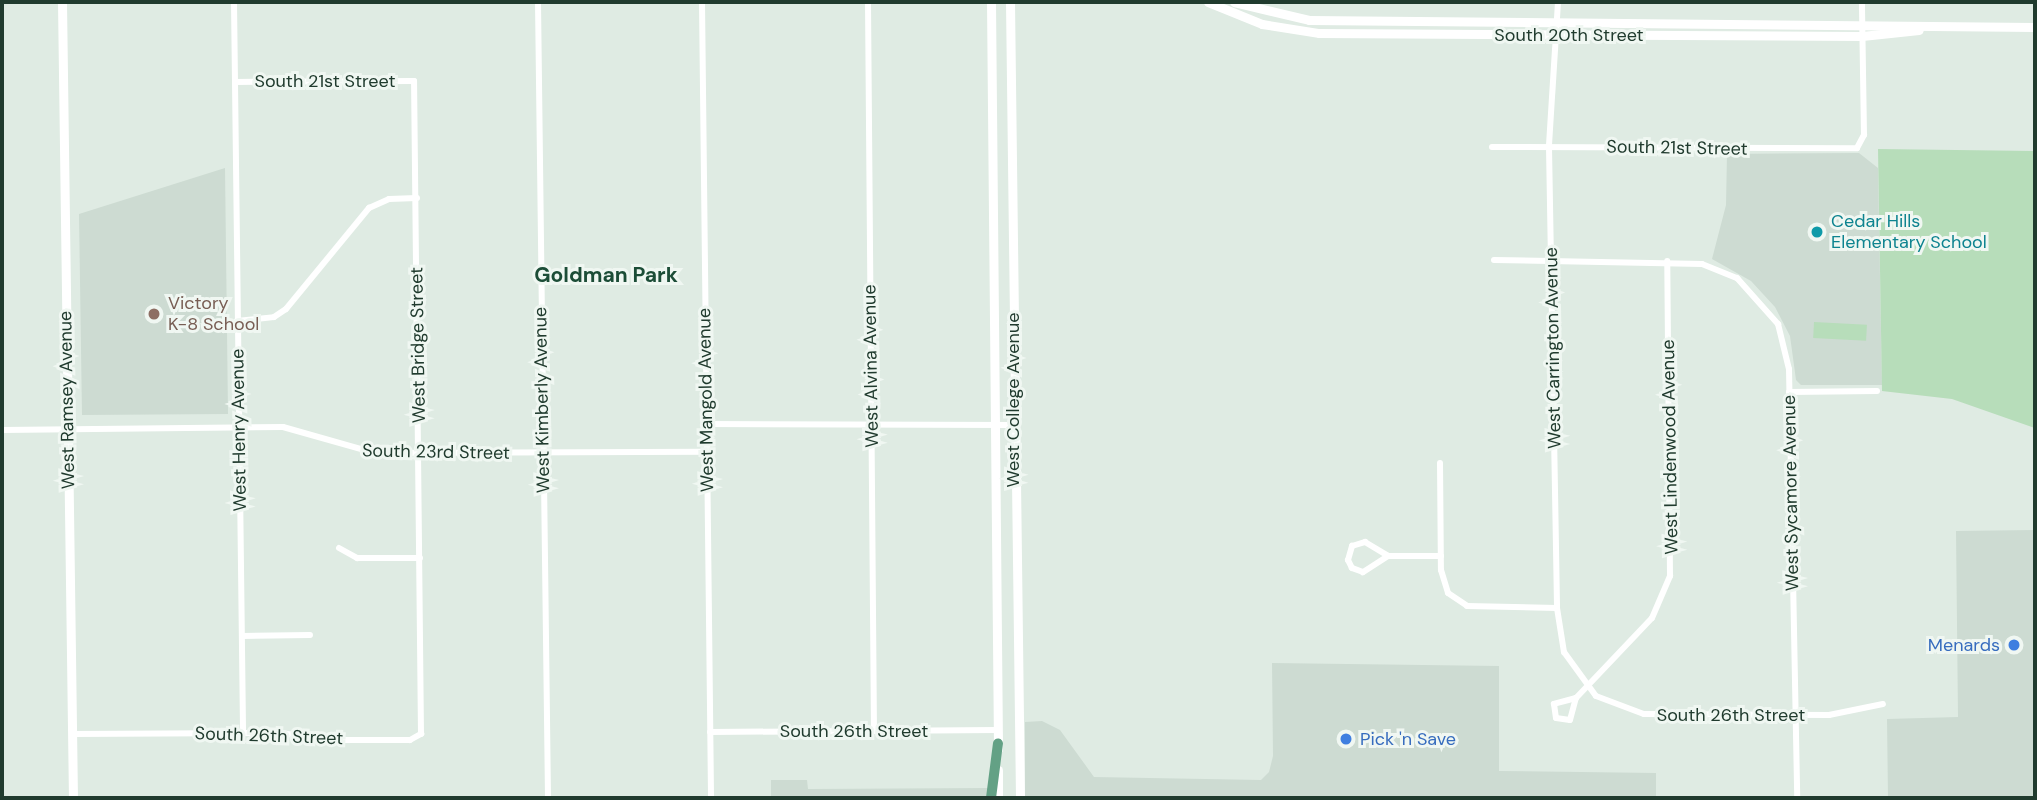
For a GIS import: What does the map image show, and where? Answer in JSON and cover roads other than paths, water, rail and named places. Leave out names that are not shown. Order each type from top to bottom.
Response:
[{"type":"main road","points":[[991,798],[998,743]]},
{"type":"street","name":"West Ramsey Avenue","points":[[62,2],[73,798]]},
{"type":"street","name":"West Henry Avenue","points":[[234,2],[243,733]]},
{"type":"street","name":"West Kimberly Avenue","points":[[538,2],[548,798]]},
{"type":"street","name":"West Mangold Avenue","points":[[702,2],[711,798]]},
{"type":"street","name":"West Alvina Avenue","points":[[868,2],[874,731]]},
{"type":"street","name":"West College Avenue","points":[[990,2],[998,798]]},
{"type":"street","name":"West College Avenue","points":[[1010,2],[1013,425],[1020,798]]},
{"type":"street","name":"South 20th Street","points":[[1209,2],[1250,20],[1298,32],[1558,34],[2035,27]]},
{"type":"street","name":"South 20th Street","points":[[1234,2],[1309,20],[1862,31]]},
{"type":"street","name":"West Carrington Avenue","points":[[1558,2],[1549,147],[1557,608],[1564,652],[1586,687]]},
{"type":"street","points":[[1862,2],[1862,31]]},
{"type":"street","name":"South 21st Street","points":[[1492,146],[1846,150],[1861,146],[1862,31]]},
{"type":"street","name":"South 21st Street","points":[[235,82],[414,81]]},
{"type":"street","name":"West Bridge Street","points":[[414,81],[421,734]]},
{"type":"street","points":[[237,321],[274,317],[286,310],[369,208],[389,199],[417,198]]},
{"type":"street","name":"West Sycamore Avenue","points":[[1494,260],[1667,261],[1721,269],[1758,295],[1783,334],[1789,392],[1797,798]]},
{"type":"street","name":"West Lindenwood Avenue","points":[[1576,698],[1652,618],[1670,576],[1667,261]]},
{"type":"street","points":[[1789,392],[1877,390]]},
{"type":"street","points":[[707,424],[1013,425]]},
{"type":"street","name":"South 23rd Street","points":[[2,430],[68,427],[283,427],[354,450],[420,453],[707,452]]},
{"type":"street","points":[[1440,463],[1444,587],[1460,604],[1557,608]]},
{"type":"street","points":[[1388,556],[1363,572],[1352,568],[1348,560],[1350,550],[1359,543],[1388,556],[1441,556]]},
{"type":"street","points":[[339,548],[357,558],[420,558]]},
{"type":"street","points":[[242,636],[310,635]]},
{"type":"street","name":"South 26th Street","points":[[1586,687],[1614,706],[1644,715],[1829,715],[1883,704]]},
{"type":"street","name":"South 26th Street","points":[[710,732],[998,730]]},
{"type":"street","name":"South 26th Street","points":[[72,734],[243,733],[327,740],[410,740],[421,734]]},
{"type":"place","name":"Cedar Hills Elementary School","points":[[1817,232]]},
{"type":"place","name":"Victory K-8 School","points":[[154,314]]},
{"type":"place","name":"Menards","points":[[2014,645]]},
{"type":"place","name":"Pick 'n Save","points":[[1346,739]]},
{"type":"district","name":"Goldman Park","points":[[606,275]]}]
